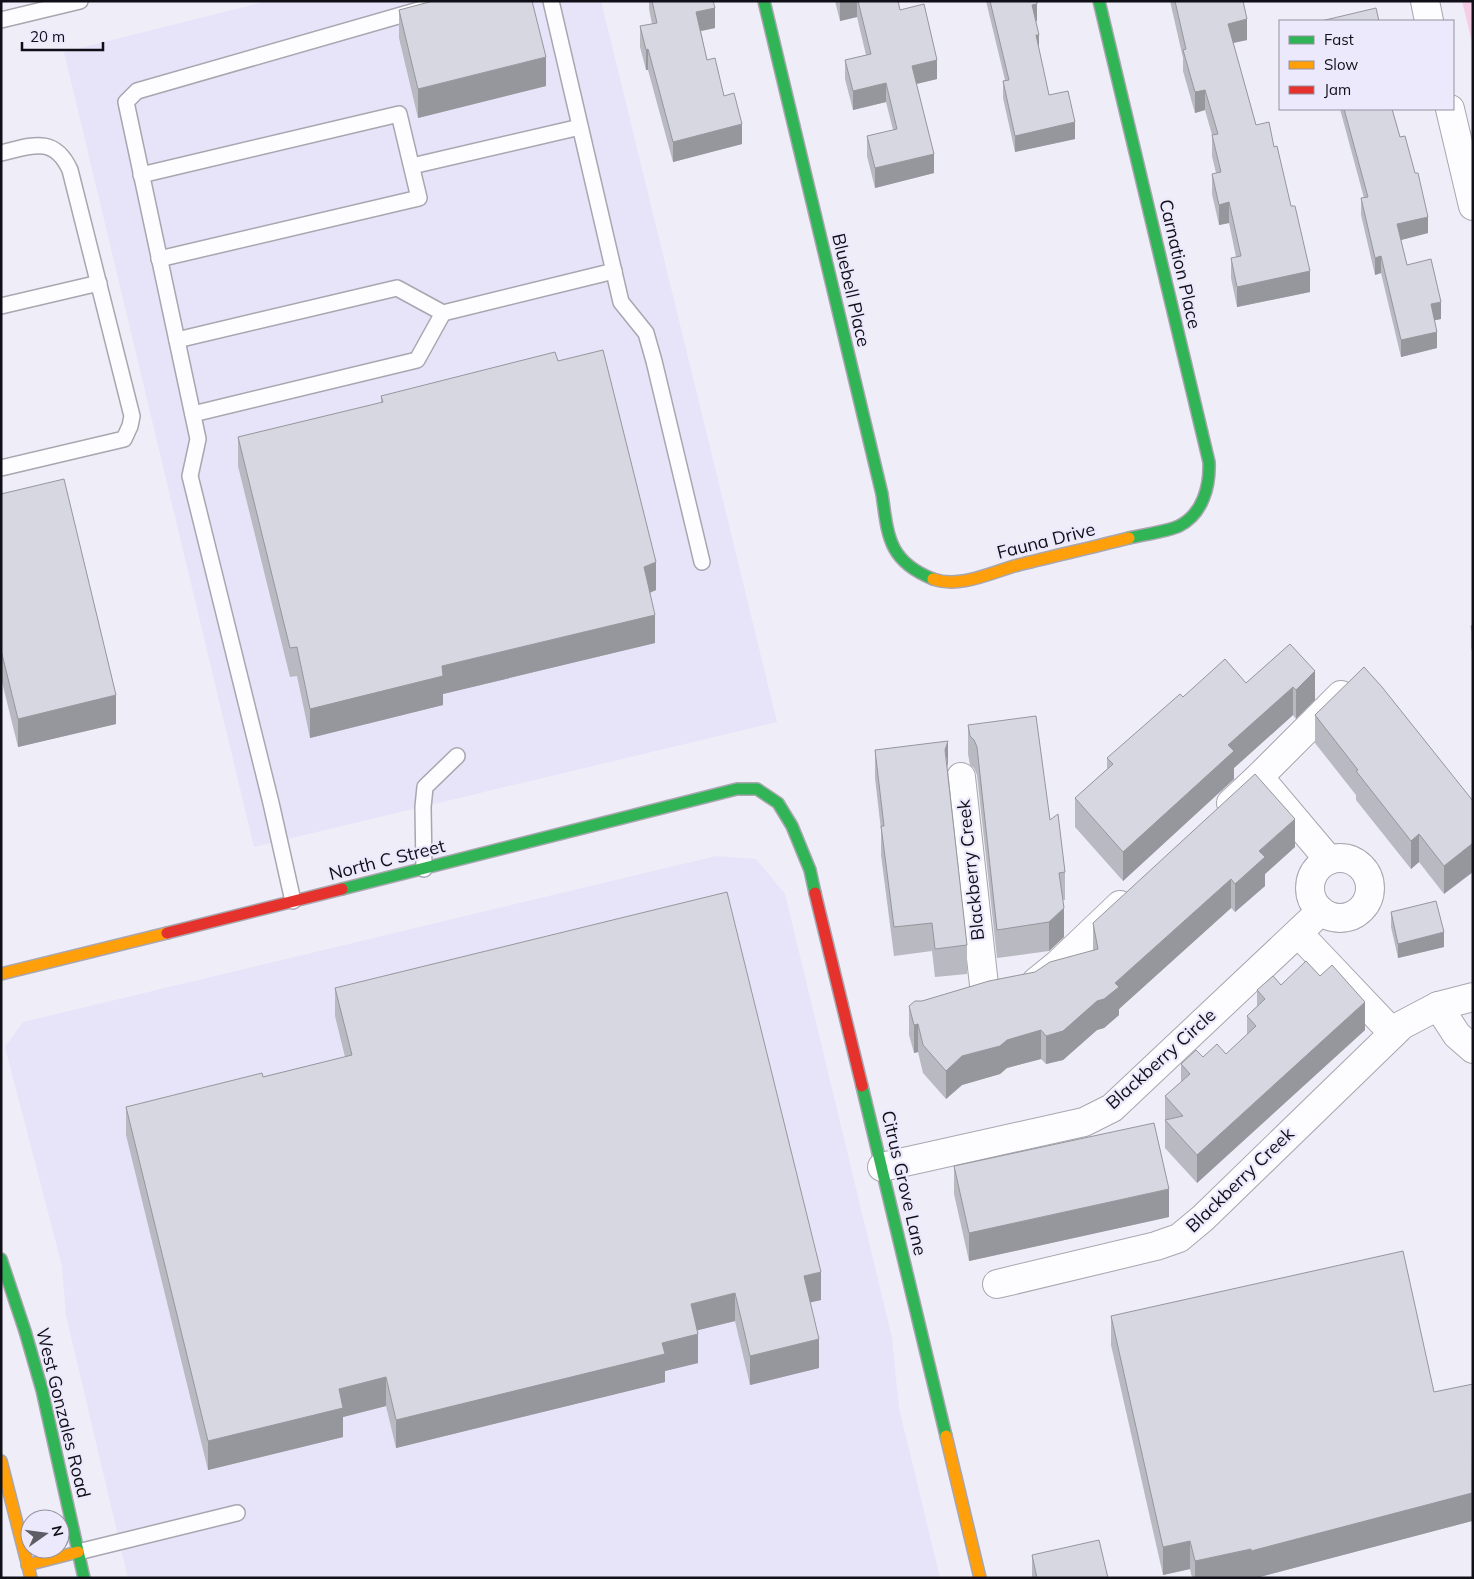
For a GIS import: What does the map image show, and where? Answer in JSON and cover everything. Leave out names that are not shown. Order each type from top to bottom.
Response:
[{"type":"street","name":"Bluebell Place","points":[[764,1],[882,494],[889,533],[896,553],[908,565],[922,574]]},
{"type":"street","name":"Carnation Place","points":[[1099,1],[1211,466],[1209,483],[1202,503],[1189,519],[1180,526]]},
{"type":"street","points":[[1425,1],[1430,20]]},
{"type":"street","points":[[1450,110],[1473,206]]},
{"type":"street","name":"Fauna Drive","points":[[922,574],[942,582],[964,581],[1180,526]]},
{"type":"street","points":[[1216,817],[1356,681],[1361,680]]},
{"type":"street","name":"Blackberry Creek","points":[[960,777],[972,997],[1032,985],[1057,965],[1138,889]]},
{"type":"street","points":[[1259,777],[1329,860]]},
{"type":"street","name":"North C Street","points":[[1,974],[737,789],[757,789],[778,803]]},
{"type":"street","name":"Citrus Grove Lane","points":[[778,803],[792,826],[810,870],[980,1578]]},
{"type":"street","points":[[1348,858],[1363,869],[1368,878],[1370,887],[1364,905],[1357,912],[1348,916],[1339,918],[1329,916],[1314,903],[1310,894],[1310,883],[1313,873],[1320,865],[1329,860],[1348,858]]},
{"type":"street","name":"Blackberry Circle","points":[[882,1167],[1084,1122],[1112,1108],[1321,911]]},
{"type":"street","points":[[1298,933],[1393,1033]]},
{"type":"street","name":"Blackberry Creek","points":[[997,1284],[1156,1246],[1179,1238],[1203,1218],[1402,1024],[1438,1006],[1473,997]]},
{"type":"street","points":[[1438,1006],[1457,1035],[1473,1049]]},
{"type":"street","name":"West Gonzales Road","points":[[1,1259],[42,1390],[84,1578]]},
{"type":"street","points":[[1,1460],[30,1578]]},
{"type":"street","points":[[27,1565],[78,1552]]},
{"type":"lane","points":[[1,20],[80,1]]},
{"type":"lane","points":[[293,901],[190,476],[198,439],[126,102],[138,91],[450,1]]},
{"type":"lane","points":[[551,1],[621,302],[646,333],[702,562]]},
{"type":"lane","points":[[141,175],[399,114],[420,198],[160,259]]},
{"type":"lane","points":[[412,166],[580,127]]},
{"type":"lane","points":[[1,153],[41,144],[62,156],[70,170],[132,416],[128,434],[124,439],[1,468]]},
{"type":"lane","points":[[177,340],[397,288],[443,313],[614,271]]},
{"type":"lane","points":[[1,306],[98,283]]},
{"type":"lane","points":[[193,414],[417,360],[443,313]]},
{"type":"lane","points":[[424,869],[423,807],[425,787],[457,756]]},
{"type":"lane","points":[[78,1552],[238,1513]]},
{"type":"shaded area","points":[[268,1],[601,1],[777,722],[254,847],[64,52]]},
{"type":"shaded area","points":[[1462,1],[1473,1],[1473,46]]},
{"type":"shaded area","points":[[716,856],[756,859],[785,894],[892,1338],[899,1408],[940,1578],[128,1578],[66,1315],[62,1266],[5,1047],[23,1022]]},
{"type":"building","points":[[433,1],[532,1],[546,57],[418,89],[399,10]]},
{"type":"building","points":[[652,1],[713,1],[715,8],[696,12],[707,60],[715,58],[724,96],[734,93],[742,124],[673,142],[640,26],[657,23]]},
{"type":"building","points":[[858,1],[898,1],[900,10],[924,4],[937,60],[912,66],[934,154],[875,168],[867,136],[897,129],[886,83],[853,91],[845,60],[871,54]]},
{"type":"building","points":[[990,1],[1037,1],[1037,4],[1032,5],[1039,35],[1036,35],[1049,95],[1068,91],[1075,122],[1015,136],[1003,81],[1009,80]]},
{"type":"building","points":[[1175,1],[1243,1],[1247,19],[1228,24],[1256,125],[1269,122],[1274,147],[1277,146],[1291,206],[1295,206],[1310,271],[1237,287],[1231,258],[1241,256],[1229,202],[1219,205],[1212,174],[1221,172],[1212,135],[1218,134],[1205,90],[1195,92],[1183,50],[1186,49]]},
{"type":"building","points":[[1376,8],[1379,20],[1325,20]]},
{"type":"building","points":[[1344,110],[1392,110],[1400,137],[1405,136],[1415,173],[1418,173],[1428,217],[1397,224],[1407,265],[1431,259],[1441,302],[1431,304],[1437,332],[1401,340],[1381,256],[1375,258],[1361,198],[1368,197]]},
{"type":"building","points":[[603,350],[656,562],[644,567],[655,615],[442,666],[443,676],[310,709],[297,647],[290,648],[238,437],[383,402],[381,396],[555,352],[558,361]]},
{"type":"building","points":[[64,479],[116,695],[18,719],[1,650],[1,494]]},
{"type":"building","points":[[1290,644],[1315,671],[1296,690],[1293,687],[1228,745],[1234,751],[1123,852],[1075,798],[1113,764],[1107,758],[1180,694],[1183,697],[1225,659],[1246,683]]},
{"type":"building","points":[[1364,667],[1473,801],[1473,843],[1444,866],[1419,834],[1411,841],[1315,715]]},
{"type":"building","points":[[1036,716],[1050,820],[1058,814],[1065,872],[1059,873],[1064,908],[1049,922],[997,930],[977,747],[970,736],[968,725]]},
{"type":"building","points":[[948,741],[945,750],[967,945],[935,949],[932,923],[894,927],[881,826],[884,826],[875,750]]},
{"type":"building","points":[[1255,774],[1295,819],[1259,851],[1265,857],[1235,884],[1231,879],[1115,983],[1119,987],[1104,999],[1097,1001],[1063,1031],[1046,1036],[1041,1030],[1007,1040],[1000,1046],[962,1056],[946,1071],[923,1045],[918,1024],[914,1025],[909,1006],[915,1001],[922,1001],[989,981],[1035,972],[1050,962],[1098,949],[1093,923]]},
{"type":"building","points":[[727,892],[821,1272],[804,1276],[819,1339],[750,1356],[735,1293],[691,1304],[698,1334],[662,1343],[665,1354],[396,1420],[386,1377],[339,1389],[343,1408],[208,1441],[126,1107],[262,1073],[263,1077],[352,1055],[335,988]]},
{"type":"building","points":[[1436,901],[1444,932],[1398,944],[1391,912]]},
{"type":"building","points":[[1306,961],[1320,976],[1332,965],[1365,1002],[1197,1155],[1165,1120],[1183,1116],[1165,1096],[1190,1074],[1181,1064],[1196,1050],[1203,1057],[1217,1044],[1226,1054],[1256,1026],[1247,1016],[1265,999],[1257,990],[1273,976],[1281,985]]},
{"type":"building","points":[[1154,1123],[1169,1189],[969,1233],[954,1166]]},
{"type":"building","points":[[1403,1251],[1434,1392],[1473,1384],[1472,1493],[1251,1551],[1251,1549],[1195,1561],[1190,1541],[1163,1547],[1111,1316]]},
{"type":"building","points":[[1099,1540],[1108,1578],[1037,1578],[1032,1555]]},
{"type":"traffic: fast","points":[[764,1],[882,494],[889,535],[893,546],[907,564],[933,579]]},
{"type":"traffic: fast","points":[[1099,1],[1209,462],[1206,490],[1199,507],[1187,521],[1169,530],[1129,538]]},
{"type":"traffic: fast","points":[[342,889],[737,789],[757,789],[778,803],[792,826],[810,870],[815,893]]},
{"type":"traffic: fast","points":[[862,1086],[946,1436]]},
{"type":"traffic: fast","points":[[1,1259],[42,1390],[84,1578]]},
{"type":"traffic: slow","points":[[933,579],[955,582],[978,578],[1022,564],[1129,538]]},
{"type":"traffic: slow","points":[[1,974],[167,933]]},
{"type":"traffic: slow","points":[[946,1436],[980,1578]]},
{"type":"traffic: slow","points":[[1,1461],[31,1578]]},
{"type":"traffic: slow","points":[[27,1565],[78,1552]]},
{"type":"traffic: jam","points":[[167,933],[342,889]]},
{"type":"traffic: jam","points":[[815,893],[862,1086]]}]
